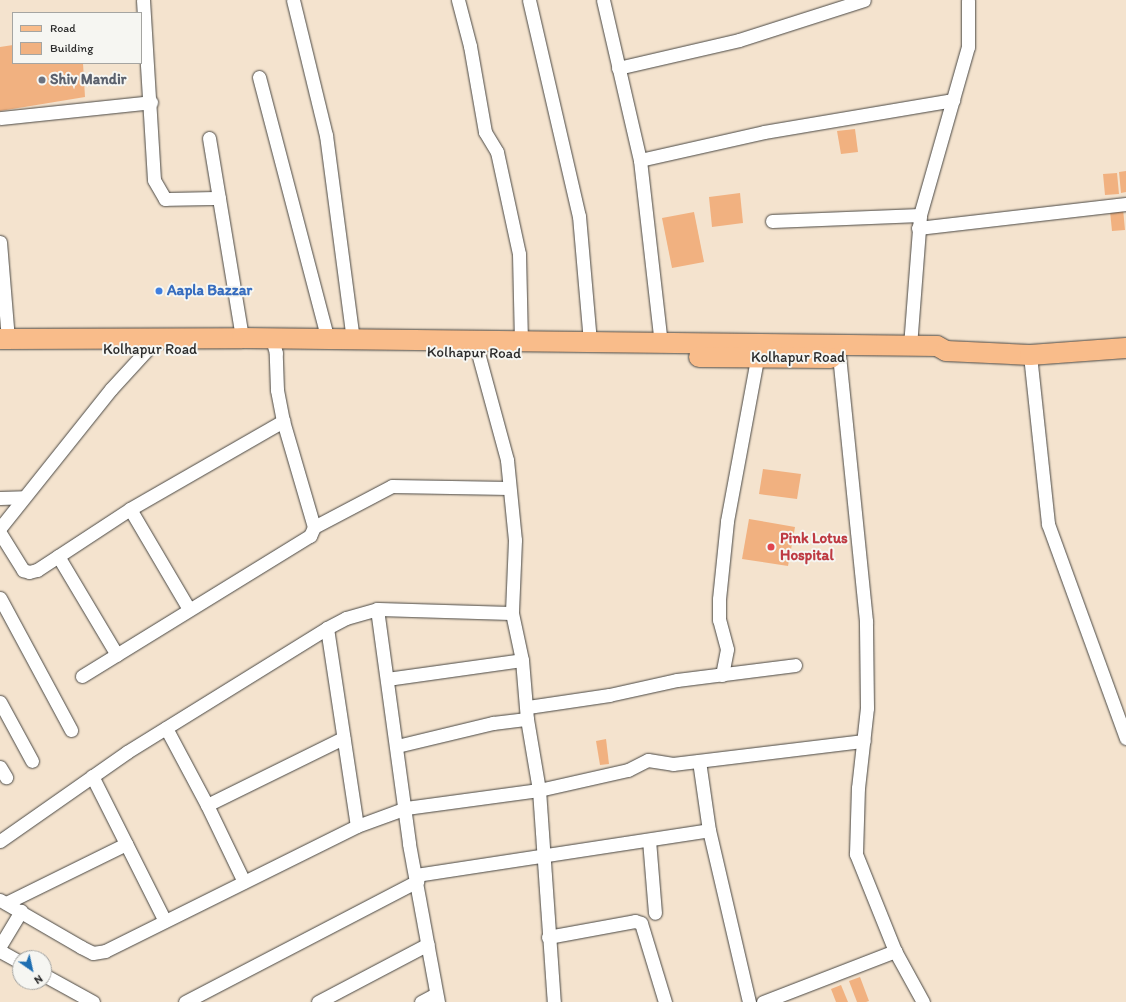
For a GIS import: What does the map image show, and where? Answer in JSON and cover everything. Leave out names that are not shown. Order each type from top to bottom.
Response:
[{"type":"main road","name":"Kolhapur Road","points":[[3,343],[242,338],[274,346],[478,353],[757,359],[910,346],[937,346],[946,351],[1030,355],[1126,348]]},
{"type":"main road","name":"Kolhapur Road","points":[[3,343],[146,351],[274,346],[328,340],[661,345],[935,357],[946,351]]},
{"type":"street","points":[[143,0],[151,102],[154,180],[165,199],[219,198]]},
{"type":"street","points":[[293,0],[326,135],[354,341]]},
{"type":"street","points":[[458,0],[470,46],[485,132],[497,152],[519,254],[521,342]]},
{"type":"street","points":[[529,0],[579,216],[590,344]]},
{"type":"street","points":[[603,0],[640,160],[661,345]]},
{"type":"street","points":[[618,68],[739,40],[864,0]]},
{"type":"street","points":[[910,346],[920,215],[968,47],[968,0]]},
{"type":"street","points":[[260,77],[328,340]]},
{"type":"street","points":[[640,160],[764,132],[953,100]]},
{"type":"street","points":[[0,118],[151,102]]},
{"type":"street","points":[[209,138],[242,338]]},
{"type":"street","points":[[918,228],[1126,204]]},
{"type":"street","points":[[772,221],[920,215]]},
{"type":"street","points":[[0,242],[3,343]]},
{"type":"street","points":[[274,346],[277,390],[283,421],[314,527]]},
{"type":"street","points":[[0,528],[111,389],[146,351]]},
{"type":"street","points":[[838,352],[866,621],[867,708],[858,788],[856,854],[895,950],[923,1002]]},
{"type":"street","points":[[478,353],[507,460],[515,540],[512,613],[522,660],[539,790],[548,937],[554,1002]]},
{"type":"street","points":[[1030,355],[1048,524],[1126,738]]},
{"type":"street","points":[[722,675],[727,649],[719,620],[719,599],[727,521],[757,359]]},
{"type":"street","points":[[0,533],[23,570],[29,572],[36,570],[130,509],[283,421]]},
{"type":"street","points":[[82,676],[310,536],[314,527],[392,486],[509,488]]},
{"type":"street","points":[[0,498],[24,497]]},
{"type":"street","points":[[130,509],[189,609]]},
{"type":"street","points":[[58,556],[117,655]]},
{"type":"street","points":[[0,598],[71,730]]},
{"type":"street","points":[[0,841],[92,776],[166,728],[327,628],[360,613],[377,610],[512,613]]},
{"type":"street","points":[[377,610],[406,808],[409,844],[437,998],[421,1002]]},
{"type":"street","points":[[327,628],[357,826]]},
{"type":"street","points":[[387,679],[522,660]]},
{"type":"street","points":[[397,746],[528,713],[722,675],[796,665]]},
{"type":"street","points":[[0,702],[32,761]]},
{"type":"street","points":[[166,728],[207,805],[244,882]]},
{"type":"street","points":[[207,805],[343,738]]},
{"type":"street","points":[[3,901],[93,953],[105,951],[357,826],[406,808],[539,790],[628,770],[648,760],[673,764],[864,741]]},
{"type":"street","points":[[699,761],[709,830],[749,1002]]},
{"type":"street","points":[[92,776],[165,921]]},
{"type":"street","points":[[185,1002],[416,878],[709,830]]},
{"type":"street","points":[[649,840],[655,914]]},
{"type":"street","points":[[3,901],[126,844]]},
{"type":"street","points":[[0,946],[20,911]]},
{"type":"street","points":[[548,937],[635,921],[641,923],[665,1002]]},
{"type":"street","points":[[318,1002],[428,944]]},
{"type":"street","points":[[763,1002],[895,950]]},
{"type":"street","points":[[0,951],[12,958]]},
{"type":"street","points":[[52,979],[93,1002]]},
{"type":"building","name":"Shiv Mandir","points":[[12,45],[12,64],[83,64],[85,97],[0,111],[0,47]]},
{"type":"building","points":[[855,129],[858,152],[841,154],[837,131]]},
{"type":"building","points":[[1126,171],[1126,192],[1121,193],[1119,172]]},
{"type":"building","points":[[1117,173],[1119,194],[1105,195],[1103,174]]},
{"type":"building","points":[[740,193],[743,223],[712,227],[709,197]]},
{"type":"building","points":[[1123,209],[1125,230],[1112,231],[1110,211]]},
{"type":"building","points":[[694,212],[704,262],[672,268],[662,218]]},
{"type":"building","points":[[763,469],[801,474],[797,499],[759,494]]},
{"type":"building","points":[[749,519],[795,527],[788,566],[742,559]]},
{"type":"building","points":[[606,739],[609,764],[600,765],[596,741]]},
{"type":"building","points":[[860,977],[869,1001],[866,1002],[857,1002],[849,981]]},
{"type":"building","points":[[841,985],[848,1002],[836,1002],[831,989]]},
{"type":"place","name":"Shiv Mandir","points":[[42,80]]},
{"type":"place","name":"Aapla Bazzar","points":[[159,291]]},
{"type":"place","name":"Pink Lotus Hospital","points":[[771,547]]}]
